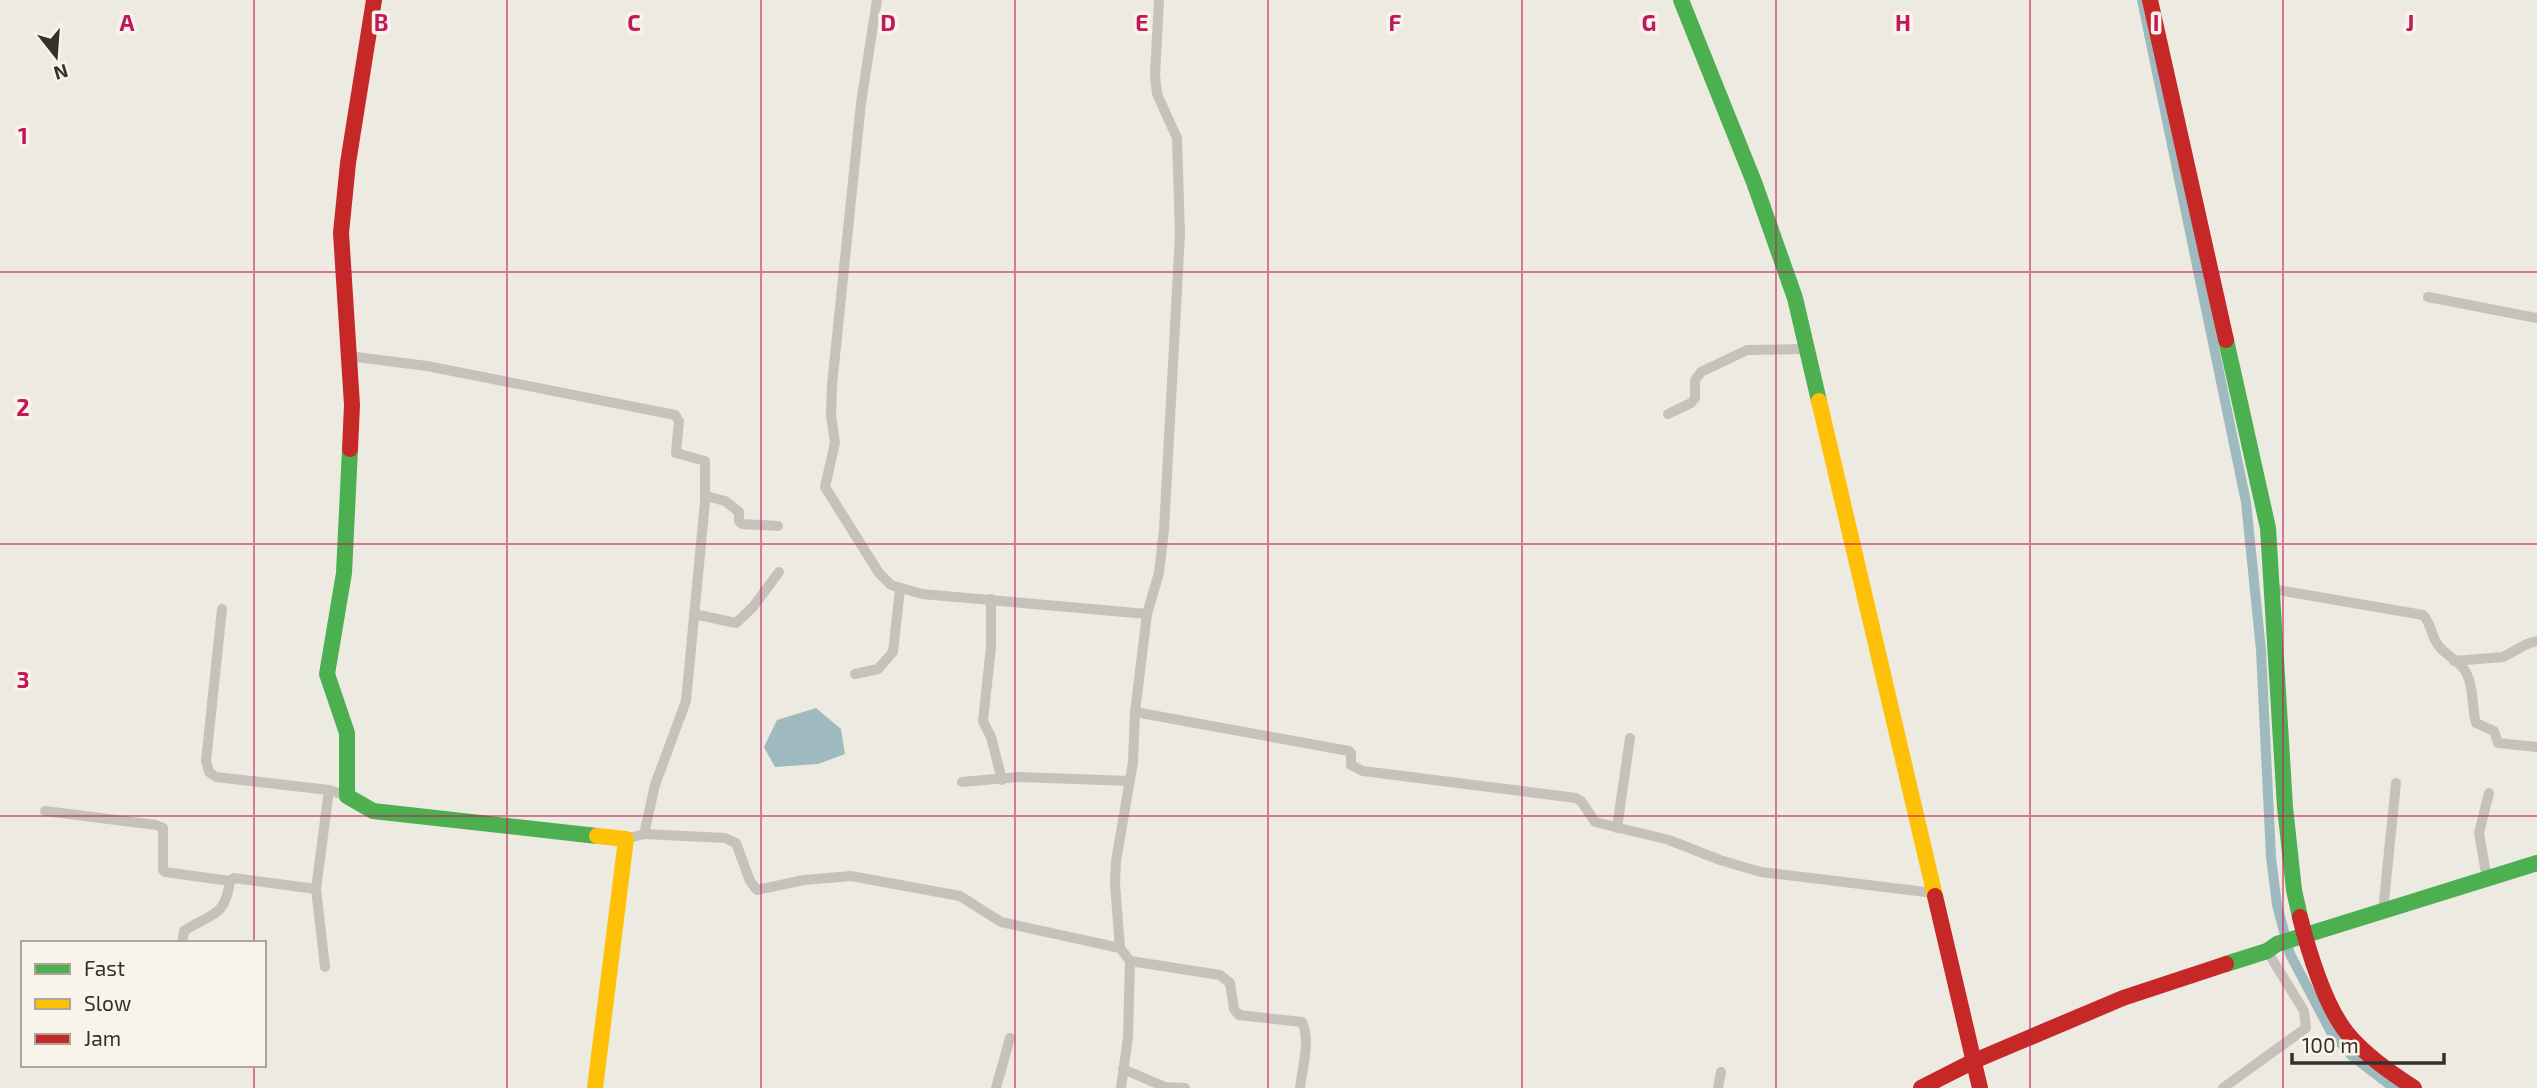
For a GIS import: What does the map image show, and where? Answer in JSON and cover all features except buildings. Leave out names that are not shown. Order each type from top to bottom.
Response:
[{"type":"street","points":[[347,796],[347,733],[327,674],[344,573],[352,405],[341,233],[342,200],[374,0]]},
{"type":"street","points":[[877,0],[861,103],[832,385],[831,415],[835,443],[825,487],[879,573],[891,585],[900,589],[922,594],[1147,614]]},
{"type":"street","points":[[1121,1088],[1128,1037],[1130,961],[1120,948],[1116,861],[1130,781],[1147,614],[1159,573],[1164,530],[1180,234],[1177,138],[1157,94],[1155,75],[1159,0]]},
{"type":"street","points":[[1681,0],[1754,182],[1795,298],[1980,1088]]},
{"type":"street","points":[[2150,0],[2268,528],[2285,807],[2294,890],[2286,943],[2306,1028],[2223,1088]]},
{"type":"street","points":[[2428,297],[2537,318]]},
{"type":"street","points":[[1668,414],[1691,403],[1695,398],[1695,380],[1701,372],[1747,350],[1807,349]]},
{"type":"street","points":[[348,356],[427,366],[675,415],[678,421],[675,451],[705,461],[706,496],[686,702],[659,774],[644,834]]},
{"type":"street","points":[[706,496],[725,501],[739,512],[738,521],[742,524],[778,526]]},
{"type":"street","points":[[694,614],[736,623],[753,607],[779,572]]},
{"type":"street","points":[[855,674],[878,668],[893,652],[900,589]]},
{"type":"street","points":[[2273,589],[2423,615],[2428,620],[2436,642],[2463,668],[2471,690],[2476,723],[2494,731],[2498,743],[2537,747]]},
{"type":"street","points":[[991,599],[991,647],[983,716],[1002,780]]},
{"type":"street","points":[[222,609],[206,761],[209,772],[216,777],[329,790],[347,796],[373,811],[626,839],[644,834],[732,840],[739,850],[753,887],[757,890],[804,880],[851,876],[960,895],[1001,922],[1120,948]]},
{"type":"street","points":[[2454,661],[2503,657],[2537,641]]},
{"type":"street","points":[[1135,712],[1349,751],[1351,765],[1363,771],[1576,798],[1595,822],[1669,840],[1761,873],[1934,893]]},
{"type":"street","points":[[1617,828],[1630,738]]},
{"type":"street","points":[[962,782],[1019,777],[1130,781]]},
{"type":"street","points":[[2383,911],[2396,783]]},
{"type":"street","points":[[325,967],[316,889],[329,790]]},
{"type":"street","points":[[2487,879],[2479,833],[2489,793]]},
{"type":"street","points":[[45,811],[163,828],[165,872],[230,881],[237,877],[316,889]]},
{"type":"street","points":[[595,1088],[626,839]]},
{"type":"street","points":[[1921,1088],[1974,1061],[2123,998],[2383,911],[2537,863]]},
{"type":"street","points":[[182,941],[184,931],[210,918],[225,904],[230,881]]},
{"type":"street","points":[[2286,943],[2319,977],[2347,1033],[2379,1064],[2414,1088]]},
{"type":"street","points":[[1130,961],[1220,975],[1230,983],[1234,1009],[1239,1015],[1303,1022],[1306,1042],[1300,1088]]},
{"type":"street","points":[[996,1088],[1010,1038]]},
{"type":"street","points":[[1123,1069],[1165,1087],[1185,1088]]},
{"type":"street","points":[[1718,1088],[1721,1072]]},
{"type":"water","points":[[816,708],[841,729],[845,754],[818,764],[775,767],[764,747],[777,720]]},
{"type":"waterway","points":[[2142,0],[2246,502],[2261,650],[2271,857],[2277,905],[2290,954],[2331,1032],[2352,1056],[2394,1088]]},
{"type":"traffic: fast","points":[[1681,0],[1754,182],[1795,298],[1819,401]]},
{"type":"traffic: fast","points":[[2226,340],[2268,528],[2285,807],[2294,890],[2300,917]]},
{"type":"traffic: fast","points":[[350,449],[344,573],[327,674],[347,733],[347,796],[373,811],[597,836]]},
{"type":"traffic: fast","points":[[2226,964],[2267,951],[2277,944],[2537,863]]},
{"type":"traffic: slow","points":[[1819,401],[1935,896]]},
{"type":"traffic: slow","points":[[595,1088],[626,839],[597,836]]},
{"type":"traffic: jam","points":[[350,449],[352,405],[341,233],[348,163],[374,0]]},
{"type":"traffic: jam","points":[[2150,0],[2226,340]]},
{"type":"traffic: jam","points":[[1935,896],[1980,1088]]},
{"type":"traffic: jam","points":[[2300,917],[2318,977],[2339,1022],[2370,1056],[2414,1088]]},
{"type":"traffic: jam","points":[[1921,1088],[1974,1061],[2123,998],[2226,964]]}]
